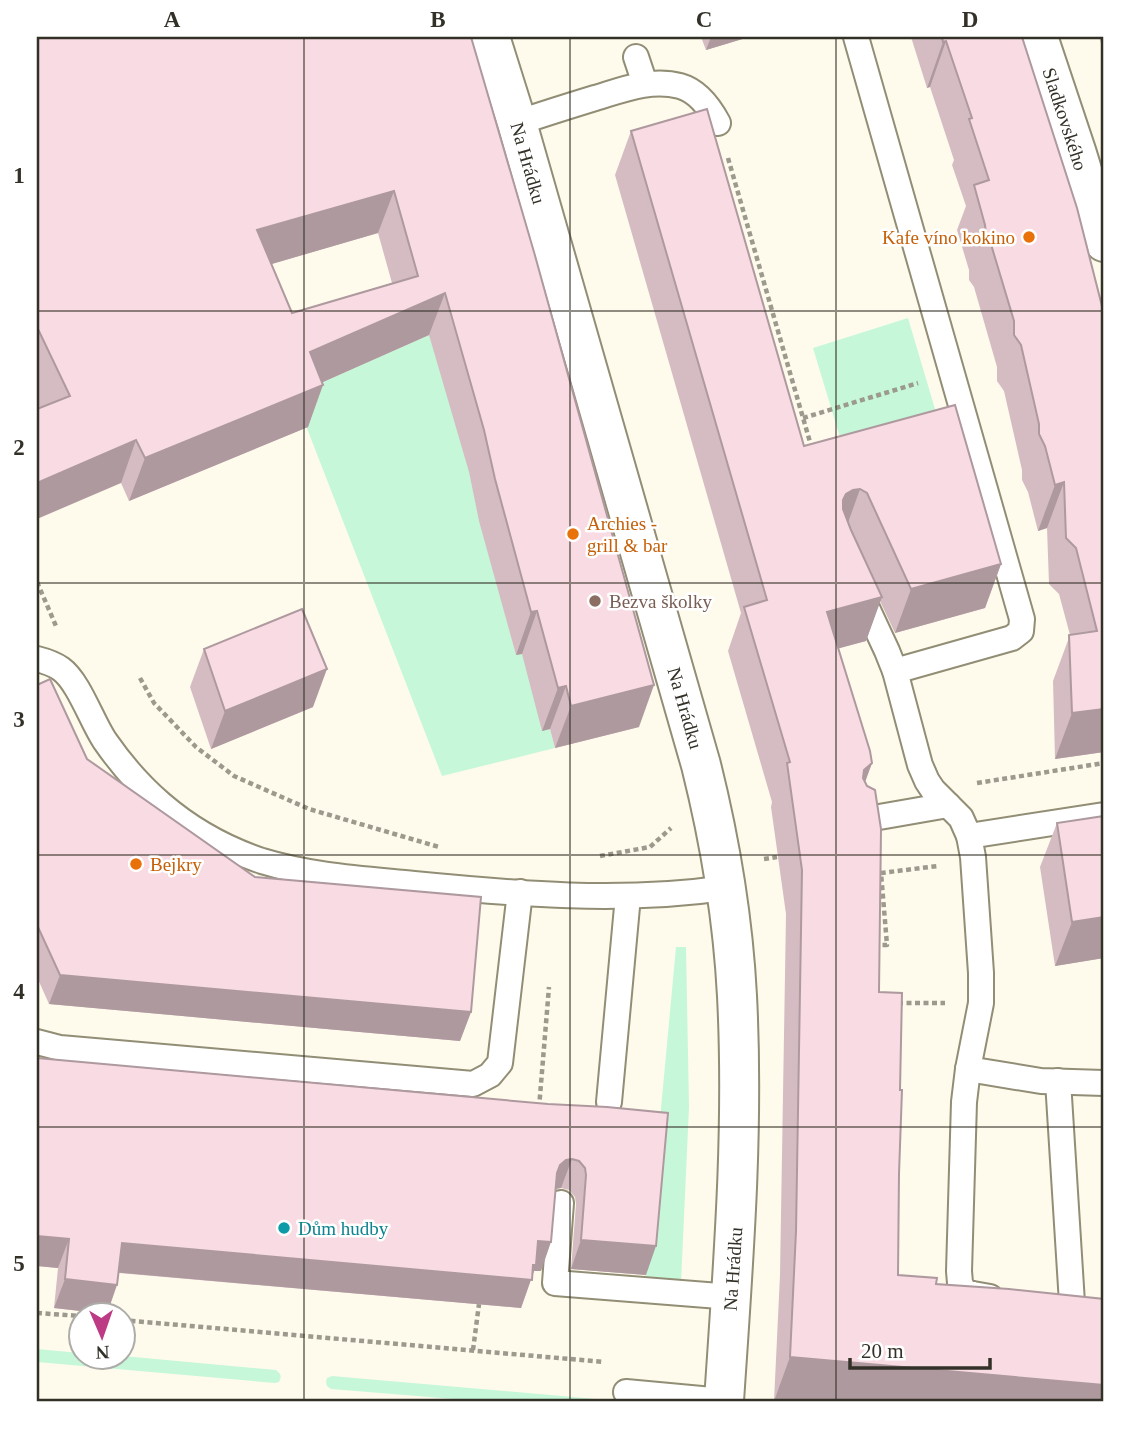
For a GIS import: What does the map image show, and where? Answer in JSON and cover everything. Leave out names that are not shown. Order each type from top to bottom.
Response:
[{"type":"street","name":"Na Hrádku","points":[[489,37],[517,123],[713,811],[731,929],[737,995],[739,1074],[739,1162],[724,1401]]},
{"type":"street","name":"Sladkovského","points":[[1038,37],[1104,242]]},
{"type":"lane","points":[[856,37],[1022,619],[1021,631],[1012,638],[895,671]]},
{"type":"lane","points":[[636,57],[645,84]]},
{"type":"lane","points":[[517,123],[645,84],[680,86],[689,90],[710,108],[718,123]]},
{"type":"lane","points":[[848,568],[895,671],[920,765],[940,797],[961,818],[970,836],[981,1003],[968,1069],[964,1115],[960,1283],[964,1291],[973,1294],[1009,1298]]},
{"type":"lane","points":[[37,659],[63,670],[104,740],[145,790],[202,833],[262,861],[294,869],[480,891],[628,896],[686,894],[725,888]]},
{"type":"lane","points":[[862,820],[940,797]]},
{"type":"lane","points":[[970,836],[1104,815]]},
{"type":"lane","points":[[37,1042],[60,1048],[473,1084],[490,1075],[500,1063],[520,892]]},
{"type":"lane","points":[[609,1102],[628,896]]},
{"type":"lane","points":[[968,1069],[1021,1079],[1104,1083]]},
{"type":"lane","points":[[1047,1301],[1083,1303],[1058,1081]]},
{"type":"lane","points":[[561,1203],[555,1283],[732,1297]]},
{"type":"lane","points":[[626,1392],[724,1401]]},
{"type":"path","points":[[718,123],[815,457]]},
{"type":"path","points":[[803,418],[952,372]]},
{"type":"path","points":[[140,678],[154,703],[196,747],[234,776],[309,809],[445,848]]},
{"type":"path","points":[[940,797],[1104,764]]},
{"type":"path","points":[[597,857],[650,847],[674,825],[686,894]]},
{"type":"path","points":[[867,945],[887,945],[881,873],[949,864],[974,872]]},
{"type":"path","points":[[539,1112],[550,976]]},
{"type":"path","points":[[897,1003],[981,1003]]},
{"type":"path","points":[[473,1350],[479,1304]]},
{"type":"path","points":[[37,1312],[66,1315]]},
{"type":"path","points":[[136,1321],[604,1362]]},
{"type":"green space","points":[[908,318],[943,436],[848,464],[813,348]]},
{"type":"green space","points":[[440,330],[477,509],[516,655],[530,652],[542,730],[550,729],[555,748],[442,776],[294,395]]},
{"type":"green space","points":[[676,947],[686,947],[689,1107],[681,1283],[645,1281]]},
{"type":"green space","points":[[37,1349],[66,1352],[66,1365],[37,1362]]},
{"type":"green space","points":[[136,1357],[276,1370],[281,1377],[279,1382],[136,1371]]},
{"type":"green space","points":[[332,1376],[600,1401],[478,1401],[331,1389],[326,1382],[327,1378]]},
{"type":"building","points":[[37,37],[471,37],[534,252],[654,685],[571,706],[566,686],[558,688],[537,611],[531,612],[445,293],[310,352],[323,385],[145,458],[136,440],[37,483],[37,409],[70,396],[37,327]],"holes":[[[394,191],[418,276],[292,313],[257,230]]]},
{"type":"building","points":[[942,37],[1022,37],[1077,208],[1104,314],[1104,709],[1072,713],[1069,635],[1097,631],[1076,548],[1066,538],[1064,482],[1055,485],[1045,446],[1039,434],[1021,345],[1014,335],[1014,321],[986,234],[974,185],[989,180],[969,119],[972,118],[946,41],[943,42]]},
{"type":"building","points":[[707,109],[804,446],[955,405],[1001,564],[911,589],[867,493],[860,489],[853,490],[846,494],[843,500],[843,509],[851,530],[882,597],[827,612],[872,763],[864,770],[863,778],[867,786],[875,790],[881,829],[879,992],[902,993],[898,1275],[937,1278],[936,1284],[1104,1299],[1104,1385],[790,1357],[796,1231],[802,870],[787,763],[790,762],[744,607],[767,600],[631,131]]},
{"type":"building","points":[[302,609],[327,669],[225,711],[204,649]]},
{"type":"building","points":[[50,679],[87,759],[255,877],[481,897],[471,1012],[60,975],[37,925],[37,685]]},
{"type":"building","points":[[1104,816],[1104,917],[1072,922],[1057,823]]},
{"type":"building","name":"Dům hudby","points":[[37,1058],[668,1113],[656,1246],[581,1240],[586,1175],[585,1168],[579,1161],[572,1159],[560,1165],[557,1173],[551,1242],[538,1241],[532,1280],[122,1243],[117,1285],[65,1279],[69,1239],[37,1236]]},
{"type":"place","name":"Kafe víno kokino","points":[[1029,237]]},
{"type":"place","name":"Archies - grill & bar","points":[[573,534]]},
{"type":"place","name":"Bezva školky","points":[[595,601]]},
{"type":"place","name":"Bejkry","points":[[136,864]]},
{"type":"place","name":"Dům hudby","points":[[284,1228]]}]
